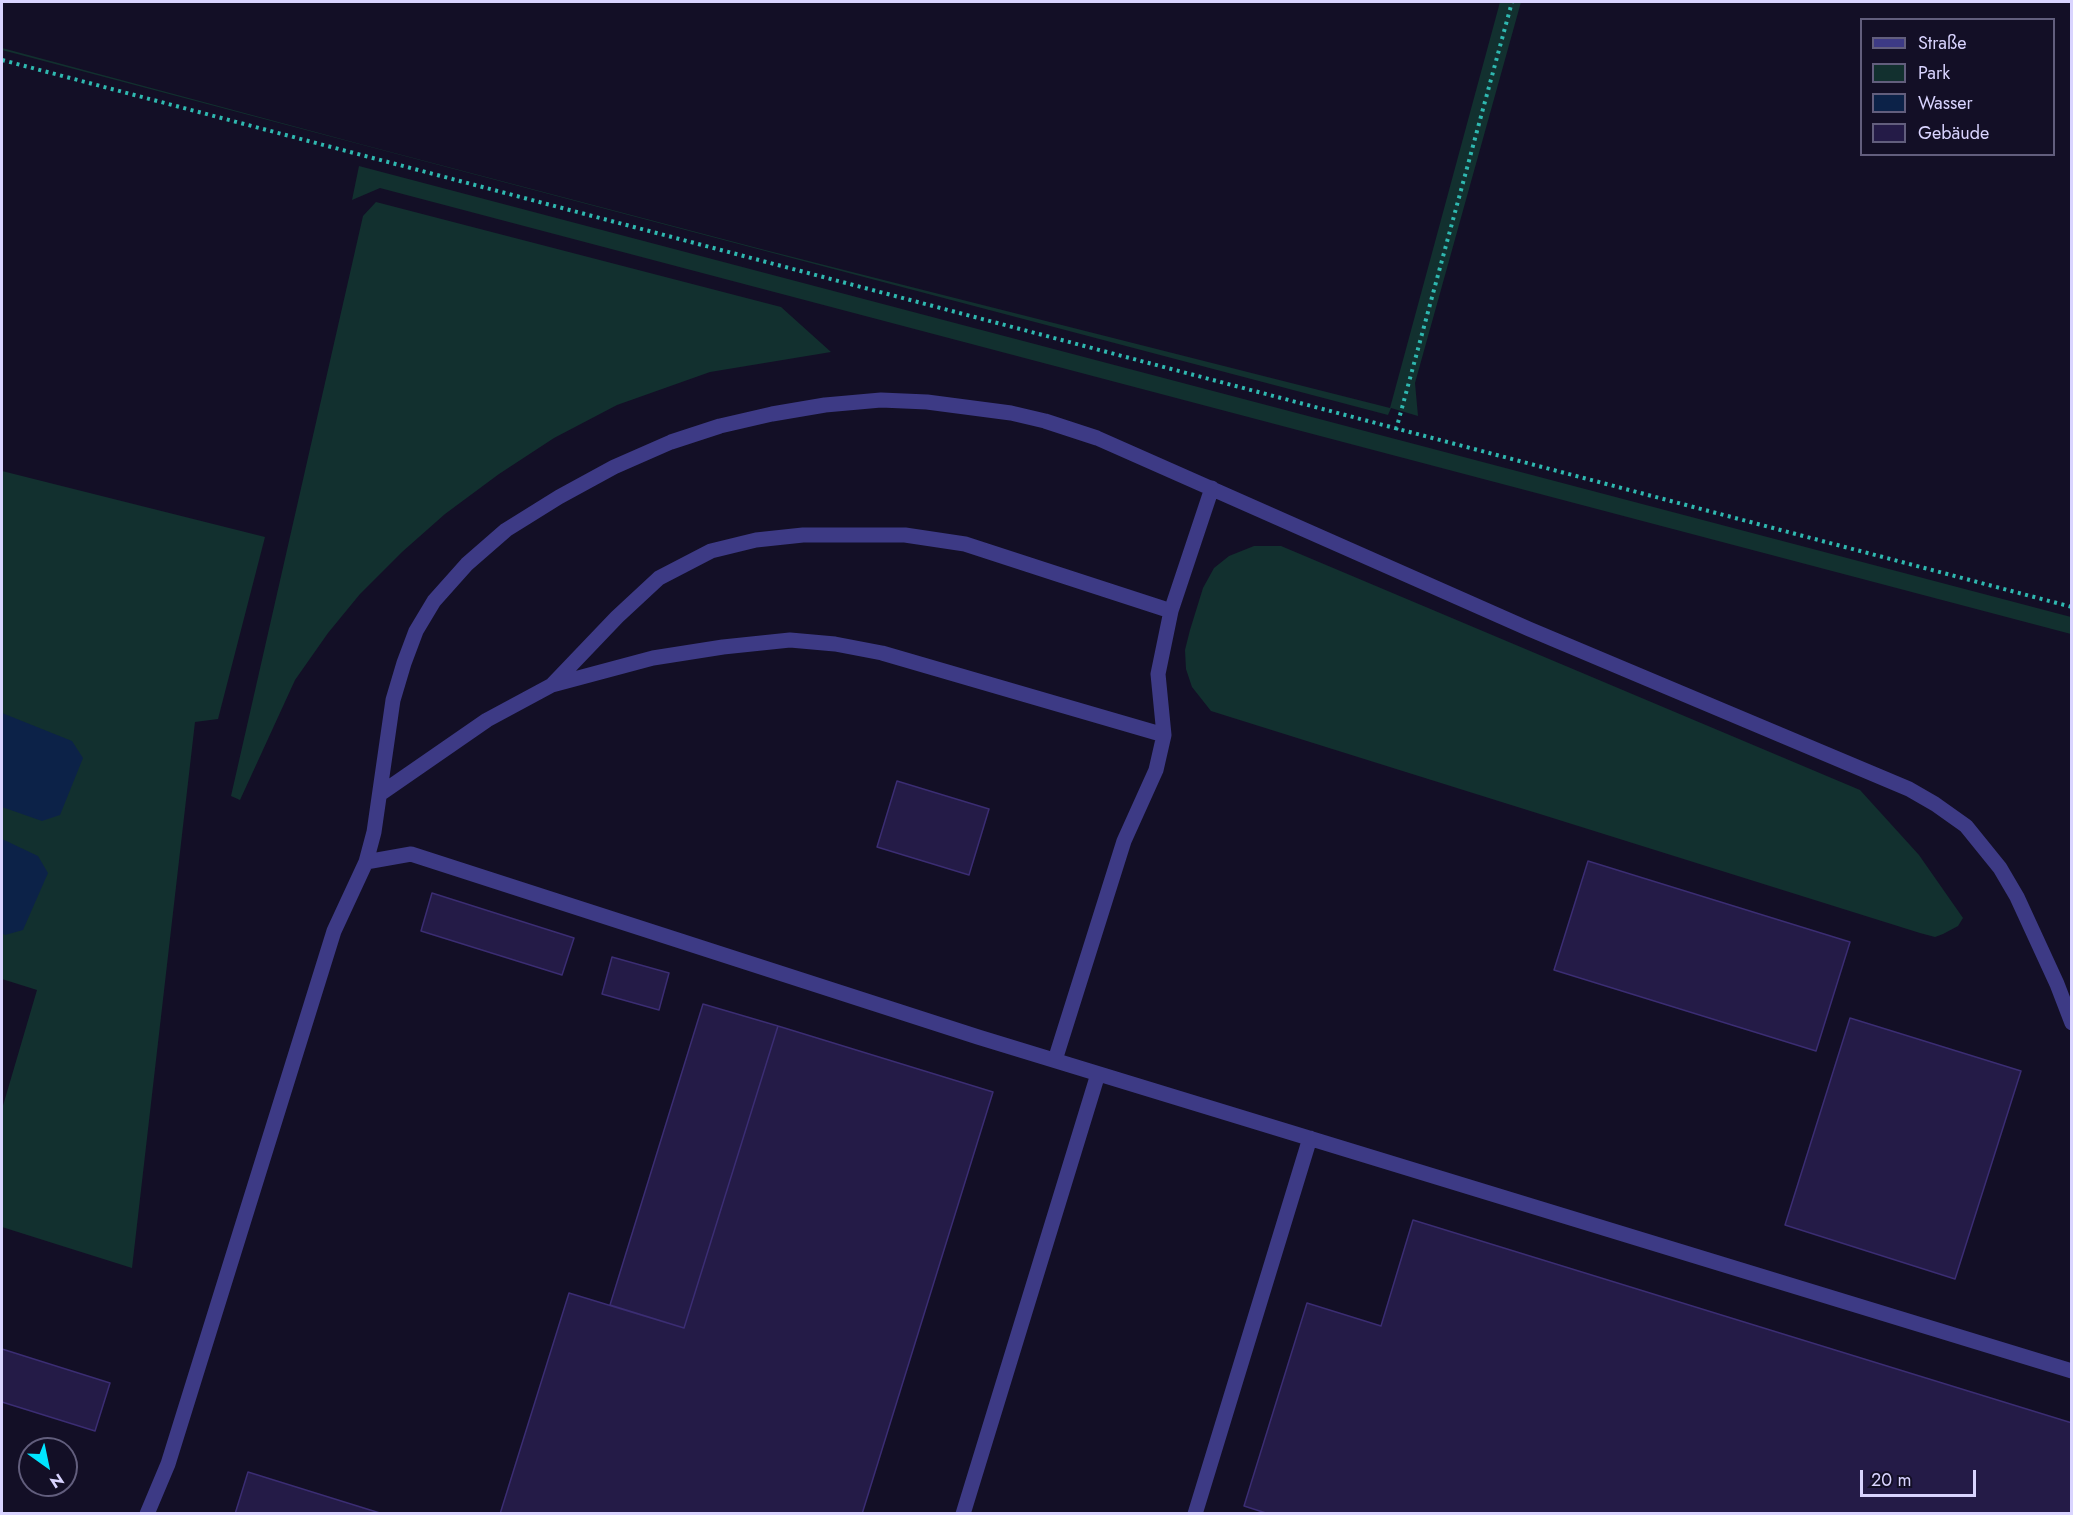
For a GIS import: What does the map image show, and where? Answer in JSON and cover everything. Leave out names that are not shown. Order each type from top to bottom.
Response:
[{"type":"lane","points":[[147,1514],[172,1453],[334,931],[366,862],[374,832],[393,700],[416,631],[434,601],[467,564],[506,530],[614,467],[671,442],[720,426],[825,405],[881,400],[927,402],[1011,413],[1045,421],[1097,438],[1528,629],[1909,789],[1966,826],[2000,868],[2017,897],[2057,984],[2072,1023]]},
{"type":"lane","points":[[1055,1060],[1124,841],[1149,787],[1164,735],[1158,674],[1171,611],[1212,488]]},
{"type":"lane","points":[[552,685],[617,617],[659,578],[711,551],[756,540],[803,535],[905,535],[965,544],[1171,611]]},
{"type":"lane","points":[[380,794],[487,720],[552,685],[653,658],[790,640],[882,653],[1164,735]]},
{"type":"lane","points":[[366,862],[411,854],[1098,1074],[2072,1371]]},
{"type":"lane","points":[[963,1514],[1098,1074]]},
{"type":"lane","points":[[1195,1514],[1310,1138]]},
{"type":"path","points":[[1395,430],[1512,2]]},
{"type":"path","points":[[2,60],[1395,430],[2072,607]]},
{"type":"green space","points":[[1500,2],[1521,2],[1415,383],[1418,416],[1391,408],[1388,415],[2,50],[2,48],[765,250],[1390,408]]},
{"type":"green space","points":[[359,166],[2071,617],[2071,634],[380,188],[352,200]]},
{"type":"green space","points":[[376,202],[781,307],[831,352],[710,372],[617,405],[554,438],[499,474],[445,514],[360,594],[328,633],[295,680],[240,800],[231,796],[363,216]]},
{"type":"green space","points":[[2,471],[265,537],[218,719],[195,722],[132,1268],[2,1227],[2,1109],[37,990],[2,979]]},
{"type":"green space","points":[[1254,546],[1281,546],[1860,790],[1919,855],[1963,918],[1958,926],[1935,937],[1920,933],[1211,711],[1192,687],[1186,669],[1185,650],[1190,630],[1203,588],[1214,568],[1229,556]]},
{"type":"water","points":[[2,713],[72,741],[83,758],[60,815],[42,821],[2,807]]},
{"type":"water","points":[[2,839],[38,856],[48,873],[23,930],[5,935],[2,933]]},
{"type":"building","points":[[897,781],[989,809],[969,875],[877,847]]},
{"type":"building","points":[[1588,861],[1850,942],[1816,1051],[1554,970]]},
{"type":"building","points":[[432,893],[574,938],[562,975],[421,931]]},
{"type":"building","points":[[612,957],[669,973],[659,1010],[602,994]]},
{"type":"building","points":[[703,1004],[778,1026],[684,1328],[610,1305]]},
{"type":"building","points":[[1850,1018],[2021,1071],[1955,1279],[1785,1225]]},
{"type":"building","points":[[778,1026],[993,1092],[862,1514],[500,1514],[569,1293],[684,1328]]},
{"type":"building","points":[[1413,1220],[2072,1423],[2072,1514],[1269,1514],[1244,1506],[1307,1303],[1381,1326]]},
{"type":"building","points":[[2,1349],[110,1383],[95,1431],[2,1402]]},
{"type":"building","points":[[248,1472],[383,1514],[235,1514]]}]
